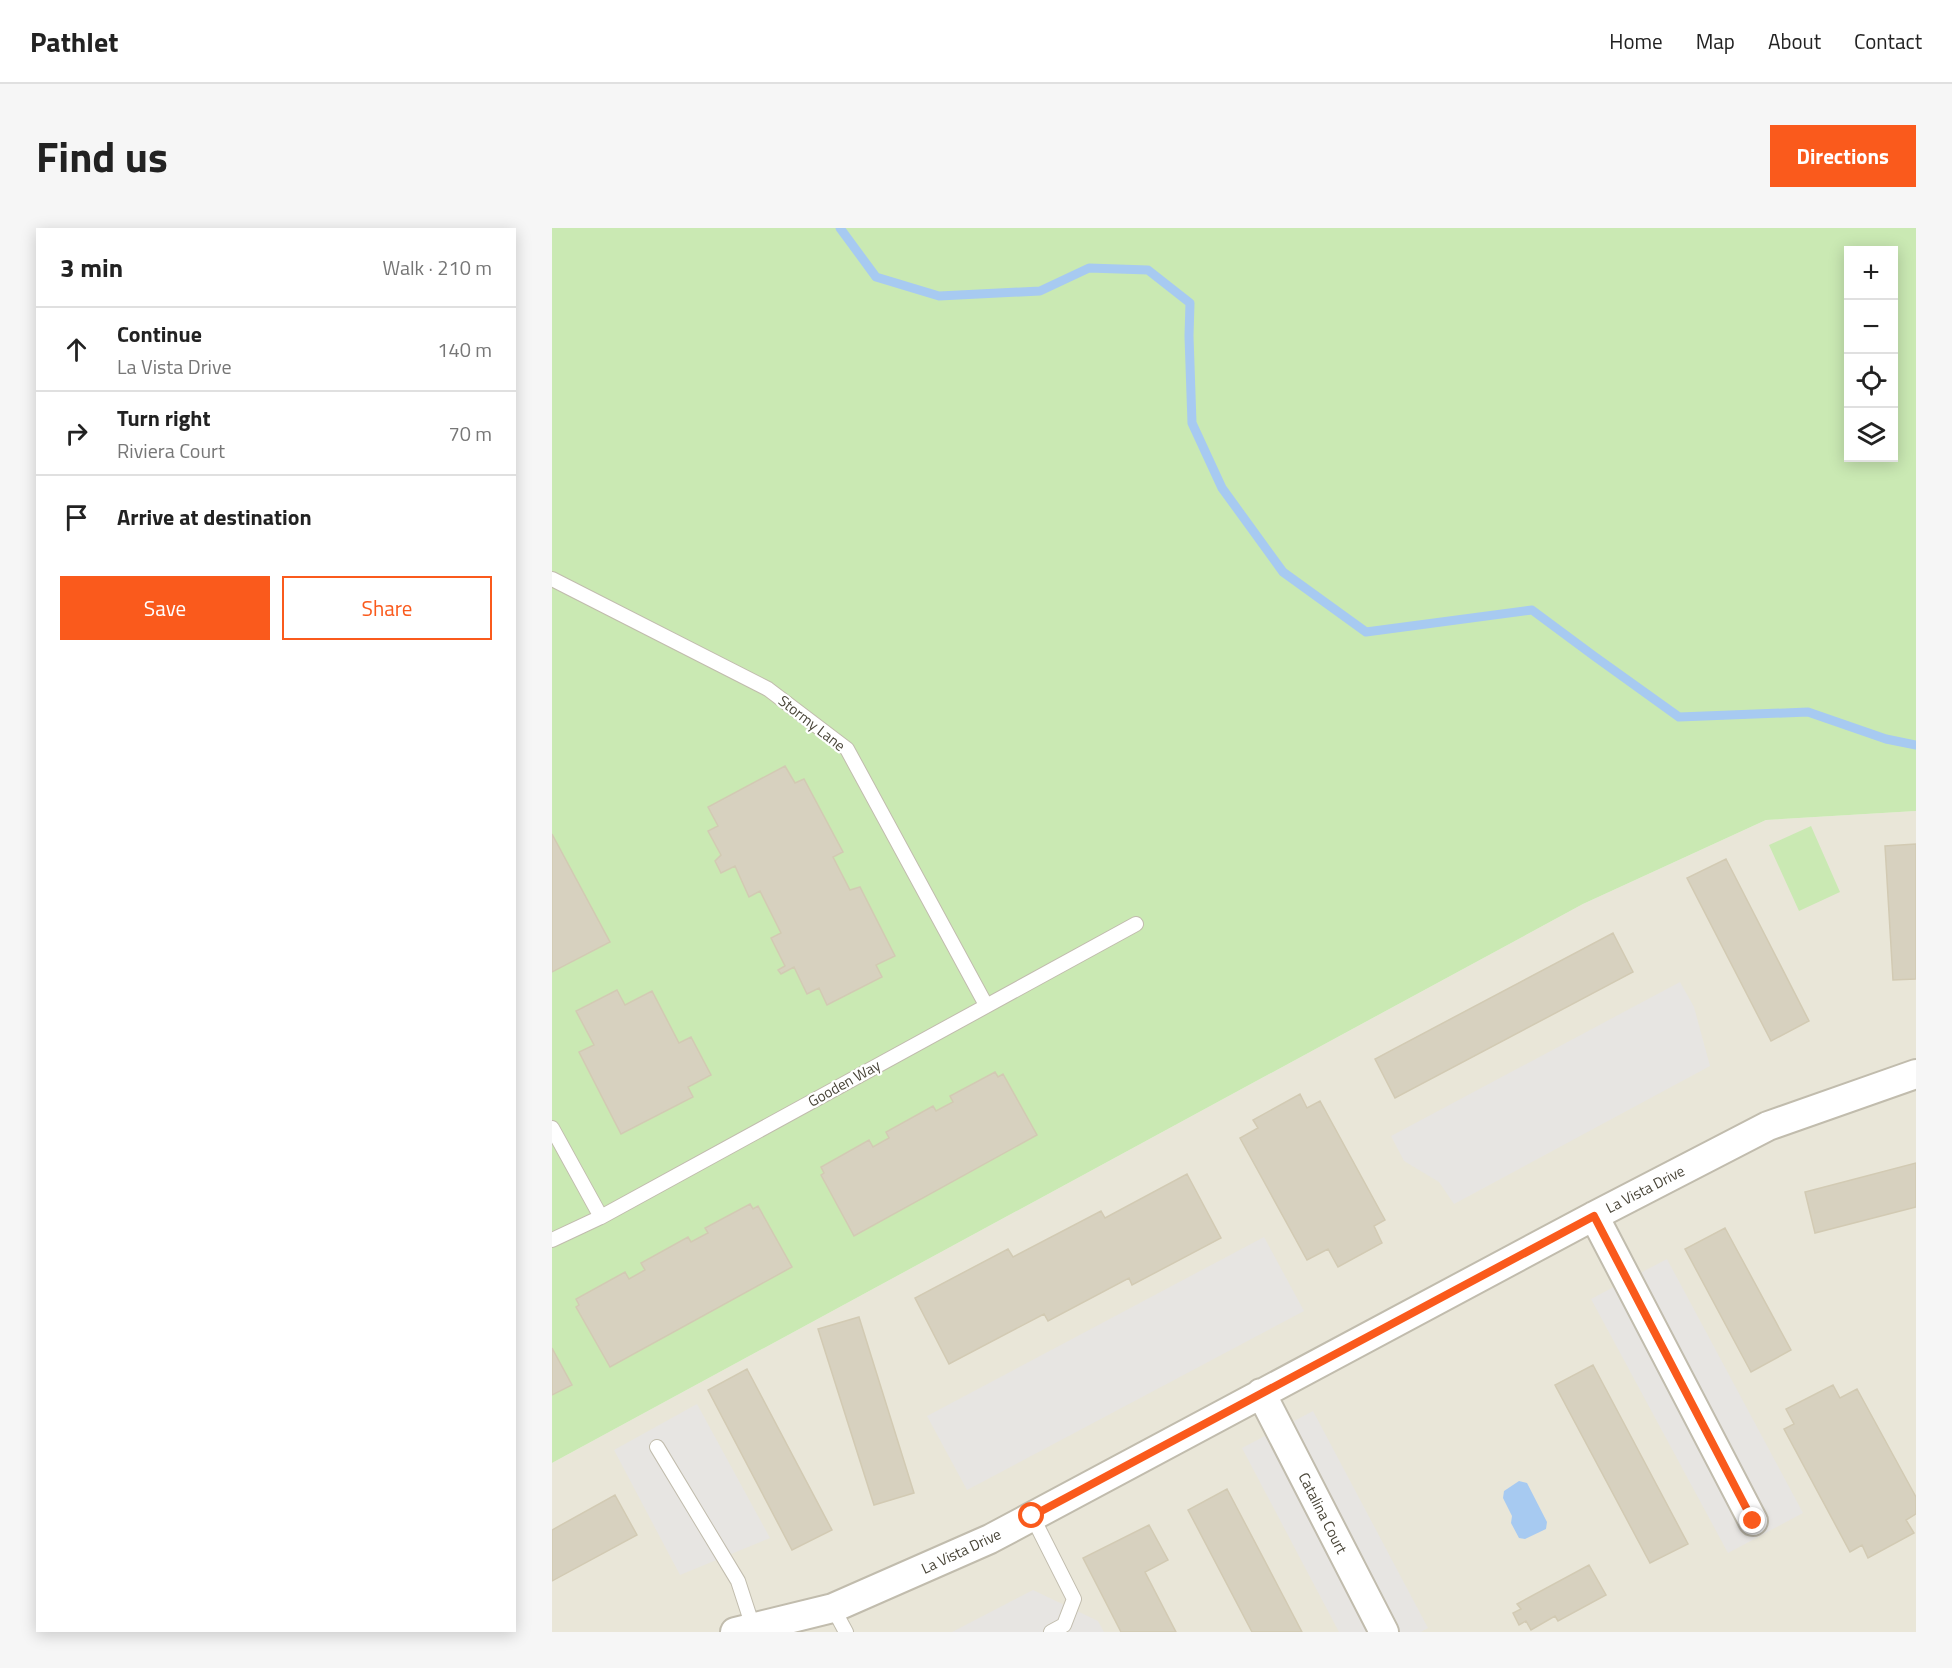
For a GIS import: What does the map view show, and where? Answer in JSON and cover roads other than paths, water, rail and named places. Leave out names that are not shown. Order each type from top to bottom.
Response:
[{"type":"street","name":"La Vista Drive","points":[[744,1630],[839,1620],[1261,1393],[1768,1126],[1916,1074]]},
{"type":"street","points":[[1594,1216],[1753,1521]]},
{"type":"street","name":"Catalina Court","points":[[1261,1393],[1384,1632]]},
{"type":"lane","name":"Stormy Lane","points":[[552,579],[768,689],[847,749],[986,1005]]},
{"type":"lane","name":"Gooden Way","points":[[552,1240],[601,1217],[1136,924]]},
{"type":"lane","points":[[552,1128],[601,1217]]},
{"type":"lane","points":[[657,1447],[738,1581],[744,1630]]},
{"type":"lane","points":[[1032,1516],[1074,1599],[1064,1625],[1051,1632]]},
{"type":"water","points":[[1519,1481],[1527,1483],[1547,1522],[1546,1529],[1525,1539],[1519,1538],[1511,1523],[1512,1516],[1503,1498],[1504,1491]]},
{"type":"waterway","points":[[840,228],[876,277],[939,296],[1040,291],[1089,268],[1148,270],[1190,303],[1192,423],[1222,488],[1283,572],[1366,632],[1532,610],[1679,717],[1808,712],[1886,739],[1916,745]]}]
